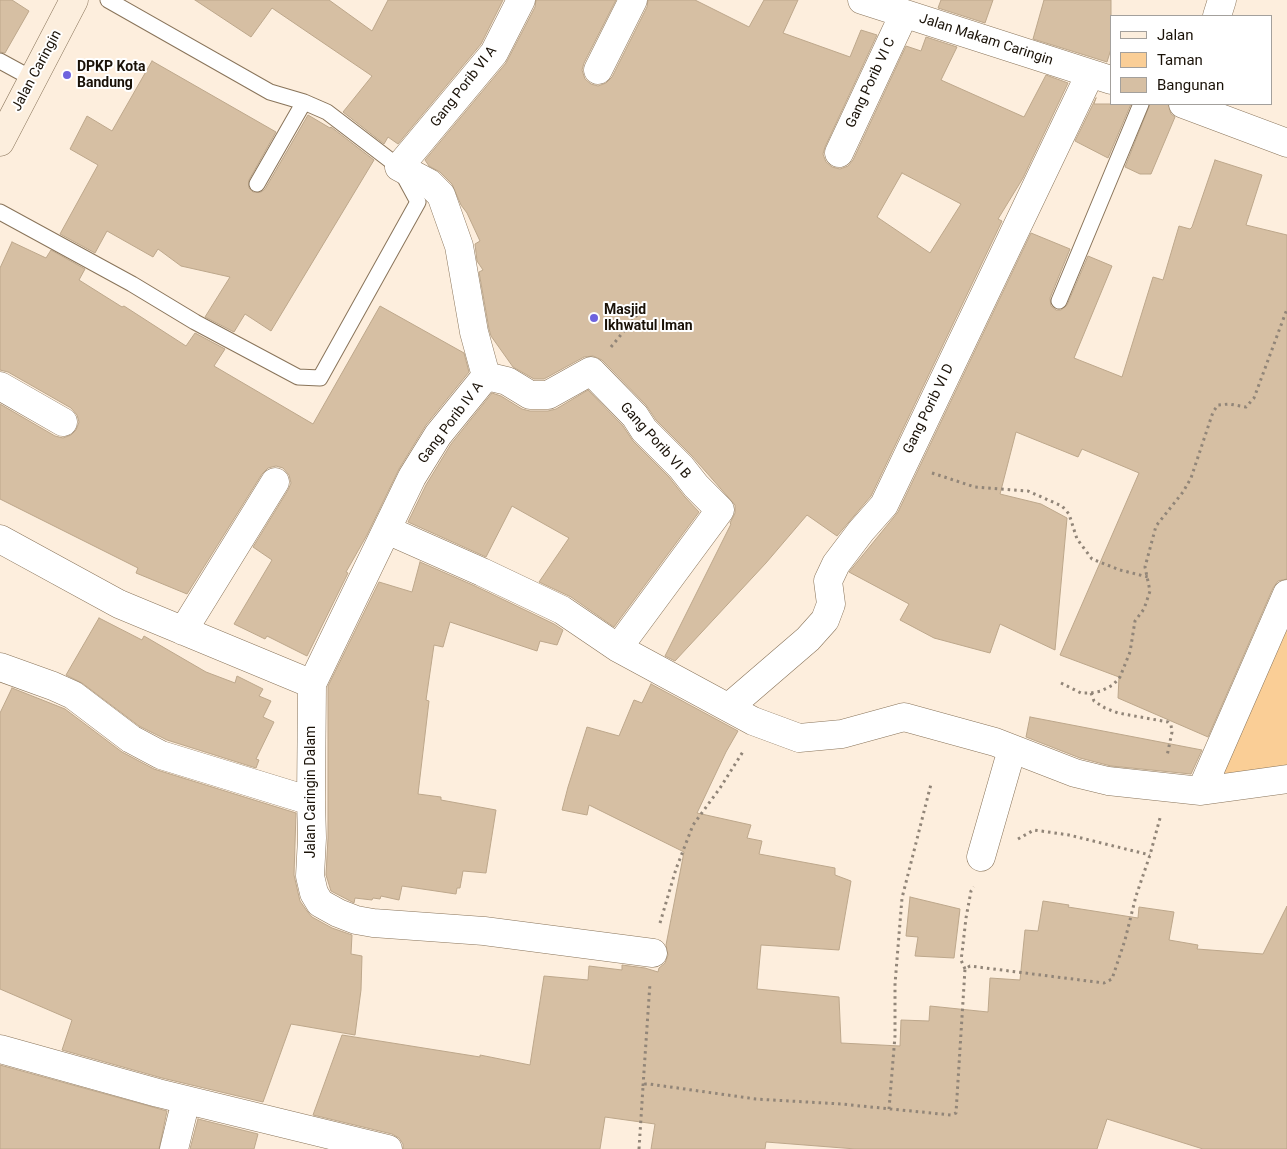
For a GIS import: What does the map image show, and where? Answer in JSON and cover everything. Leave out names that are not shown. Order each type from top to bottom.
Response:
[{"type":"main road","name":"Jalan Caringin","points":[[0,142],[74,0]]},
{"type":"street","name":"Gang Porib VI A","points":[[399,167],[494,53],[521,0]]},
{"type":"street","points":[[598,70],[633,0]]},
{"type":"street","name":"Jalan Makam Caringin","points":[[862,0],[1100,77]]},
{"type":"street","points":[[1217,15],[1222,0]]},
{"type":"street","name":"Gang Porib VI C","points":[[838,153],[904,14]]},
{"type":"street","name":"Gang Porib VI D","points":[[729,708],[808,639],[825,620],[831,604],[828,581],[836,564],[884,505],[903,464],[1100,77]]},
{"type":"street","points":[[1188,105],[1287,143]]},
{"type":"street","name":"Gang Porib IV A","points":[[312,684],[412,477],[438,435],[486,376],[474,332],[459,246],[441,195],[429,183],[399,167]]},
{"type":"street","points":[[486,376],[507,381],[530,395],[548,395],[591,371]]},
{"type":"street","name":"Gang Porib VI B","points":[[591,371],[635,416],[644,430],[720,510],[618,648]]},
{"type":"street","points":[[0,386],[63,422]]},
{"type":"street","points":[[183,631],[275,482]]},
{"type":"street","points":[[387,530],[562,610],[618,648],[729,708],[761,725],[799,738],[842,734],[904,717],[995,742],[1012,750],[1075,772],[1108,780],[1201,791],[1287,779]]},
{"type":"street","points":[[0,539],[119,604],[312,684]]},
{"type":"street","points":[[1201,791],[1287,594]]},
{"type":"street","points":[[0,667],[73,695],[131,739],[161,754],[310,801]]},
{"type":"street","name":"Jalan Caringin Dalam","points":[[312,684],[310,801],[312,838],[310,876],[314,893],[320,903],[356,920],[372,923],[484,931],[653,953]]},
{"type":"street","points":[[982,857],[1012,750]]},
{"type":"street","points":[[0,1049],[343,1144],[388,1149]]},
{"type":"street","points":[[174,1149],[186,1100]]},
{"type":"lane","points":[[0,212],[132,284],[195,322],[298,377],[320,378],[418,202],[399,167],[327,112],[304,102],[270,92],[108,0]]},
{"type":"lane","points":[[0,61],[33,79]]},
{"type":"lane","points":[[257,184],[304,102]]},
{"type":"lane","points":[[1059,301],[1141,105]]},
{"type":"path","points":[[1061,683],[1081,693],[1091,693],[1101,691],[1113,685],[1120,677],[1130,652],[1135,621],[1144,609],[1150,591],[1145,567],[1156,526],[1183,492],[1191,478],[1213,412],[1218,405],[1229,404],[1246,407],[1254,398],[1287,309]]},
{"type":"path","points":[[591,371],[637,315]]},
{"type":"path","points":[[903,464],[975,487],[1028,491],[1062,506],[1069,514],[1077,539],[1092,558],[1120,570],[1148,577]]},
{"type":"path","points":[[964,969],[970,966],[1104,983],[1112,979],[1150,855],[1164,787],[1172,732],[1171,725],[1168,722],[1118,713],[1105,708],[1094,701],[1091,693]]},
{"type":"path","points":[[639,1149],[653,953],[661,915],[693,825],[720,788],[761,725]]},
{"type":"path","points":[[889,1110],[902,898],[931,784]]},
{"type":"path","points":[[1013,843],[1034,830],[1069,835],[1150,855]]},
{"type":"path","points":[[643,1087],[645,1084],[649,1084],[756,1099],[841,1104],[951,1115],[956,1113],[964,969],[962,953],[971,891],[975,885]]},
{"type":"green space","points":[[1287,587],[1287,779],[1211,791]]},
{"type":"building","points":[[0,0],[12,0],[29,11],[5,53],[0,52]]},
{"type":"building","points":[[195,0],[329,0],[372,31],[388,0],[503,0],[481,44],[398,144],[388,137],[384,144],[343,112],[372,76],[272,8],[251,37]]},
{"type":"building","points":[[536,0],[616,0],[582,70],[585,79],[591,84],[598,86],[606,83],[612,77],[647,7],[648,0],[695,0],[749,27],[764,0],[798,0],[783,33],[850,57],[861,30],[877,35],[823,154],[826,162],[832,167],[840,169],[848,166],[853,160],[906,46],[921,51],[926,37],[957,47],[941,80],[1024,117],[1046,75],[1068,83],[1023,178],[998,219],[1002,221],[871,496],[837,536],[807,515],[766,563],[675,661],[665,656],[731,524],[735,513],[735,505],[692,456],[656,420],[646,405],[602,360],[593,356],[584,357],[544,379],[534,379],[513,367],[491,336],[489,329],[479,272],[483,270],[477,261],[475,244],[480,241],[452,184],[440,172],[429,166],[425,160],[506,63],[535,7]],"holes":[[[902,173],[961,204],[930,253],[877,217]]]},
{"type":"building","points":[[941,0],[993,0],[985,23],[938,8]]},
{"type":"building","points":[[1044,0],[1111,0],[1110,52],[1107,62],[1033,39]]},
{"type":"building","points":[[152,61],[276,132],[249,180],[249,188],[253,192],[261,192],[265,189],[308,115],[331,127],[374,160],[271,331],[245,314],[234,332],[205,317],[230,277],[181,266],[158,249],[153,257],[107,231],[95,253],[60,234],[98,165],[70,149],[87,116],[112,131]]},
{"type":"building","points":[[1096,98],[1094,104],[1131,105],[1108,158],[1075,141]]},
{"type":"building","points":[[1150,105],[1168,105],[1171,114],[1175,117],[1151,174],[1140,174],[1125,167]]},
{"type":"building","points":[[1215,160],[1262,175],[1246,225],[1287,235],[1287,579],[1278,581],[1273,588],[1208,737],[1118,698],[1119,677],[1060,655],[1139,473],[1082,449],[1078,457],[1016,432],[1000,494],[1041,504],[1067,518],[1055,650],[1000,624],[990,653],[934,638],[900,620],[909,604],[849,572],[898,512],[1031,233],[1070,249],[1050,298],[1051,306],[1056,310],[1061,310],[1067,305],[1088,256],[1112,266],[1074,358],[1122,377],[1153,277],[1163,280],[1179,226],[1190,229],[1192,227]]},
{"type":"building","points":[[12,242],[46,258],[51,250],[85,269],[79,280],[186,346],[195,333],[225,349],[214,366],[313,424],[380,306],[464,353],[469,372],[426,425],[399,469],[367,535],[346,572],[348,573],[307,656],[267,636],[265,639],[234,624],[272,560],[253,547],[291,483],[289,475],[283,468],[276,466],[268,468],[262,474],[187,594],[136,573],[138,568],[0,499],[0,404],[55,436],[63,438],[71,435],[76,430],[79,422],[77,415],[71,408],[8,372],[0,370],[0,268]]},
{"type":"building","points":[[588,390],[623,426],[633,441],[669,477],[699,512],[614,627],[571,597],[539,582],[569,538],[512,506],[486,557],[408,522],[426,485],[451,444],[492,393],[501,396],[522,409],[548,411],[556,409]]},
{"type":"building","points":[[420,562],[475,586],[563,630],[557,645],[540,641],[537,651],[450,622],[443,647],[434,645],[426,700],[429,701],[418,794],[441,797],[441,800],[496,810],[486,873],[463,871],[460,888],[457,888],[456,894],[402,886],[399,900],[381,896],[380,899],[373,898],[372,900],[355,898],[354,903],[331,891],[326,875],[328,838],[328,686],[379,582],[412,592]]},
{"type":"building","points":[[99,618],[142,640],[144,636],[206,672],[235,683],[237,676],[263,689],[259,696],[271,701],[263,717],[274,722],[256,759],[259,760],[256,768],[167,740],[139,726],[82,683],[66,675]]},
{"type":"building","points":[[651,684],[738,731],[697,813],[751,825],[747,838],[762,841],[759,854],[835,868],[835,875],[851,881],[839,950],[761,945],[757,989],[839,997],[841,1043],[900,1046],[901,1020],[929,1021],[930,1006],[988,1012],[990,978],[1020,980],[1025,930],[1038,931],[1043,901],[1069,905],[1068,907],[1138,918],[1139,907],[1174,912],[1169,940],[1198,945],[1197,949],[1263,954],[1287,906],[1287,1149],[1203,1149],[1107,1119],[1097,1149],[856,1149],[766,1142],[765,1149],[651,1149],[655,1124],[605,1117],[600,1149],[403,1149],[403,1144],[399,1138],[392,1134],[313,1115],[342,1035],[480,1057],[480,1055],[530,1065],[544,976],[588,980],[589,966],[622,970],[622,965],[658,972],[668,955],[666,945],[684,852],[589,805],[587,815],[562,810],[587,727],[619,736],[634,700],[642,703]]},
{"type":"building","points":[[12,688],[65,709],[122,752],[154,769],[296,813],[294,875],[300,901],[312,917],[332,928],[352,935],[351,954],[362,956],[361,990],[355,1035],[291,1024],[263,1102],[162,1078],[62,1050],[72,1020],[0,989],[0,713]]},
{"type":"building","points":[[1030,717],[1202,750],[1191,774],[1111,766],[1080,758],[1026,737]]},
{"type":"building","points":[[910,897],[960,909],[954,958],[915,956],[918,937],[906,936]]},
{"type":"building","points":[[0,1065],[167,1111],[159,1149],[0,1149]]},
{"type":"building","points":[[198,1119],[258,1134],[254,1149],[190,1149]]},
{"type":"place","name":"DPKP Kota Bandung","points":[[67,75]]},
{"type":"place","name":"Masjid Ikhwatul Iman","points":[[594,318]]}]
